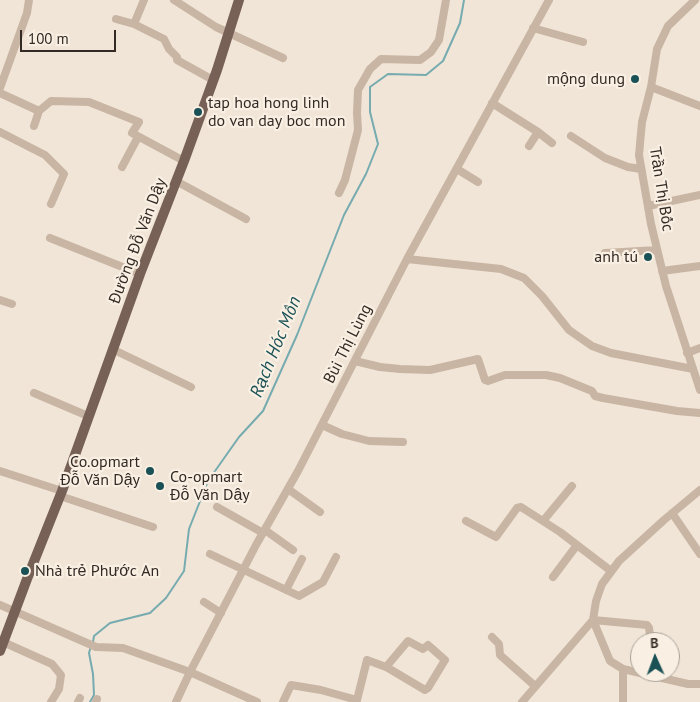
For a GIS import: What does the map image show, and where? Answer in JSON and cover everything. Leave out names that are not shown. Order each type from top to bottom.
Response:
[{"type":"main road","name":"Đường Đỗ Văn Dậy","points":[[2,647],[14,611],[61,493],[140,274],[184,161],[239,0]]},
{"type":"street","points":[[0,88],[2,78],[27,13],[29,0]]},
{"type":"street","points":[[134,24],[144,0]]},
{"type":"street","points":[[174,0],[209,23],[283,58]]},
{"type":"street","points":[[339,192],[358,130],[356,112],[358,90],[370,69],[381,59],[420,60],[432,52],[440,40],[446,0]]},
{"type":"street","name":"Bùi Thị Lùng","points":[[176,702],[220,613],[322,425],[407,259],[549,0]]},
{"type":"street","name":"Trần Thị Bốc","points":[[694,0],[668,26],[657,49],[651,87],[642,122],[639,155],[662,271],[687,352],[699,380],[700,390]]},
{"type":"street","points":[[116,19],[134,24],[164,39],[169,49],[177,57],[177,60],[213,80]]},
{"type":"street","points":[[533,28],[584,42]]},
{"type":"street","points":[[651,87],[700,106]]},
{"type":"street","points":[[0,93],[39,111]]},
{"type":"street","points":[[34,126],[39,111],[51,101],[89,102],[139,122],[132,133],[138,138],[184,161]]},
{"type":"street","points":[[492,103],[552,143]]},
{"type":"street","points":[[0,132],[45,155],[64,174],[51,204]]},
{"type":"street","points":[[529,146],[538,132]]},
{"type":"street","points":[[572,136],[605,158],[628,167],[641,169]]},
{"type":"street","points":[[122,167],[138,138]]},
{"type":"street","points":[[457,169],[478,182]]},
{"type":"street","points":[[176,181],[246,219]]},
{"type":"street","points":[[648,206],[700,195]]},
{"type":"street","points":[[50,238],[140,274]]},
{"type":"street","points":[[605,253],[657,250]]},
{"type":"street","points":[[407,259],[502,269],[524,278],[542,296],[569,330],[592,346],[611,353],[693,369]]},
{"type":"street","points":[[662,271],[700,266]]},
{"type":"street","points":[[0,300],[12,304]]},
{"type":"street","points":[[687,352],[700,348]]},
{"type":"street","points":[[112,349],[191,387]]},
{"type":"street","points":[[355,361],[400,370],[430,370],[478,359],[485,380],[488,381],[505,375],[546,375],[560,378],[591,390],[595,396],[603,398],[661,409],[700,413]]},
{"type":"street","points":[[34,393],[88,416]]},
{"type":"street","points":[[322,425],[342,434],[369,441],[403,442]]},
{"type":"street","points":[[1,473],[153,527]]},
{"type":"street","points":[[543,521],[572,486]]},
{"type":"street","points":[[288,489],[320,512]]},
{"type":"street","points":[[700,490],[619,561],[602,584],[596,601],[593,620],[610,661],[623,669],[688,684],[700,684]]},
{"type":"street","points":[[466,521],[496,537],[520,506],[611,571]]},
{"type":"street","points":[[217,507],[264,531],[293,550]]},
{"type":"street","points":[[672,513],[700,554]]},
{"type":"street","points":[[553,578],[577,545]]},
{"type":"street","points":[[210,554],[299,596],[323,582],[336,557]]},
{"type":"street","points":[[286,590],[302,559]]},
{"type":"street","points":[[204,602],[220,613]]},
{"type":"street","points":[[0,605],[96,647],[123,648],[190,672],[257,702]]},
{"type":"street","points":[[593,620],[647,625],[650,632]]},
{"type":"street","points":[[522,702],[593,620]]},
{"type":"street","points":[[492,637],[500,644],[502,657],[535,686]]},
{"type":"street","points":[[283,702],[291,685],[321,690],[356,701],[367,660],[386,667],[426,690],[445,660],[428,645],[423,649],[408,641],[386,667]]},
{"type":"street","points":[[2,647],[52,664],[61,675],[58,688],[51,702]]},
{"type":"street","points":[[623,669],[623,702]]},
{"type":"waterway","name":"Rạch Hóc Môn","points":[[93,642],[94,636],[110,623],[150,613],[166,598],[184,571],[189,529],[208,481],[239,437],[263,411],[297,335],[344,215],[366,174],[378,144],[370,112],[370,87],[388,74],[426,75],[443,61],[460,23],[464,0]]},
{"type":"waterway","name":"Rạch Hóc Môn","points":[[90,702],[94,695],[89,653],[91,646]]},
{"type":"place","name":"mộng dung","points":[[635,79]]},
{"type":"place","name":"tap hoa hong linh do van day boc mon","points":[[198,112]]},
{"type":"place","name":"anh tú","points":[[648,257]]},
{"type":"place","name":"Co.opmart Đỗ Văn Dậy","points":[[150,471]]},
{"type":"place","name":"Co-opmart Đỗ Văn Dậy","points":[[160,486]]},
{"type":"place","name":"Nhà trẻ Phước An","points":[[25,571]]}]
